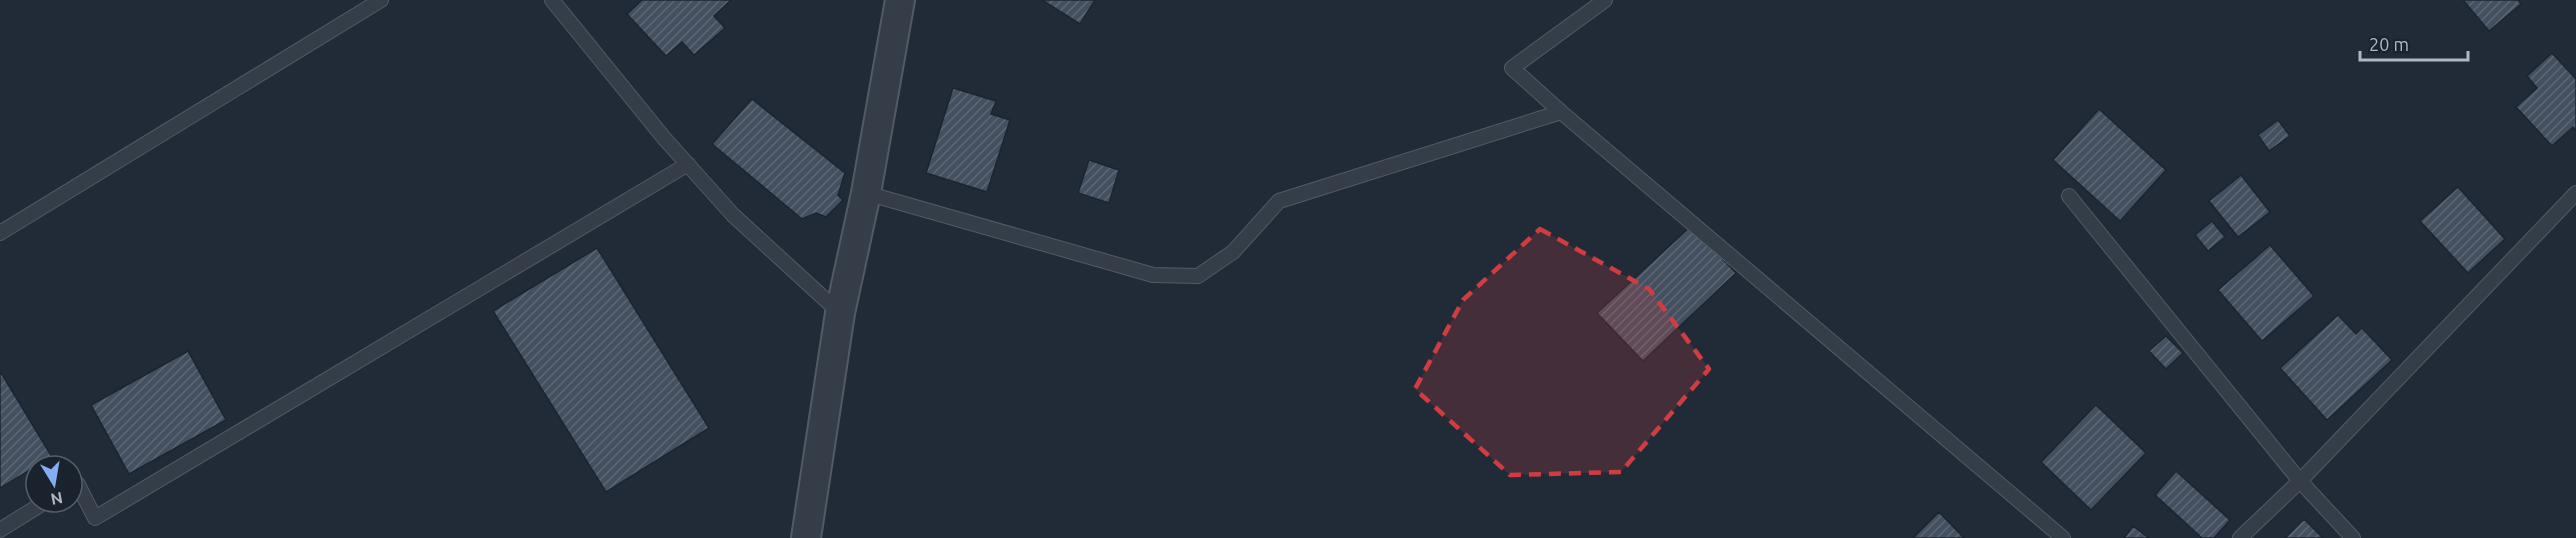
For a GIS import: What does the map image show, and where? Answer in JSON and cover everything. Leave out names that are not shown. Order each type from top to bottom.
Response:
[{"type":"street","points":[[806,538],[840,313],[866,193],[900,0]]},
{"type":"lane","points":[[0,233],[381,0]]},
{"type":"lane","points":[[552,0],[664,138],[733,215],[840,313]]},
{"type":"lane","points":[[1605,0],[1512,68],[2063,538]]},
{"type":"lane","points":[[866,193],[1154,275],[1197,276],[1233,252],[1279,201],[1561,112]]},
{"type":"lane","points":[[84,497],[95,518],[688,164]]},
{"type":"lane","points":[[2240,538],[2300,481],[2576,193]]},
{"type":"lane","points":[[2069,196],[2300,481],[2353,538]]},
{"type":"lane","points":[[0,530],[26,514]]},
{"type":"highlighted area","points":[[1540,229],[1649,289],[1709,369],[1621,472],[1510,475],[1415,389],[1463,300]]},
{"type":"building","points":[[642,0],[731,0],[714,16],[725,28],[694,55],[682,42],[666,56],[627,14]]},
{"type":"building","points":[[1042,0],[1095,0],[1080,24]]},
{"type":"building","points":[[2463,0],[2518,0],[2521,4],[2489,31]]},
{"type":"building","points":[[2552,53],[2576,79],[2576,131],[2573,127],[2552,146],[2516,107],[2537,88],[2527,76]]},
{"type":"building","points":[[953,88],[996,101],[991,114],[1010,120],[987,192],[926,173]]},
{"type":"building","points":[[752,99],[845,173],[838,195],[843,200],[826,217],[816,213],[802,219],[712,144]]},
{"type":"building","points":[[2099,109],[2166,170],[2120,221],[2053,160]]},
{"type":"building","points":[[2278,120],[2290,136],[2269,151],[2258,135]]},
{"type":"building","points":[[1089,160],[1119,170],[1109,203],[1078,193]]},
{"type":"building","points":[[2241,175],[2270,212],[2238,237],[2209,201]]},
{"type":"building","points":[[2458,187],[2505,239],[2468,273],[2420,221]]},
{"type":"building","points":[[2212,221],[2225,237],[2208,251],[2195,235]]},
{"type":"building","points":[[1691,226],[1736,273],[1643,361],[1597,313]]},
{"type":"building","points":[[2270,245],[2314,296],[2262,341],[2218,290]]},
{"type":"building","points":[[597,248],[709,428],[606,492],[493,311]]},
{"type":"building","points":[[2338,315],[2356,334],[2362,328],[2392,360],[2327,420],[2280,368]]},
{"type":"building","points":[[2166,336],[2183,353],[2166,369],[2149,351]]},
{"type":"building","points":[[188,351],[226,420],[129,474],[91,405]]},
{"type":"building","points":[[0,371],[50,454],[24,454],[24,474],[0,488]]},
{"type":"building","points":[[2096,405],[2146,453],[2091,510],[2041,462]]},
{"type":"building","points":[[2176,471],[2230,520],[2214,538],[2202,538],[2155,495]]},
{"type":"building","points":[[1939,512],[1964,538],[1913,538]]},
{"type":"building","points":[[2304,519],[2323,538],[2285,538]]},
{"type":"building","points":[[2133,526],[2149,538],[2124,538]]}]
